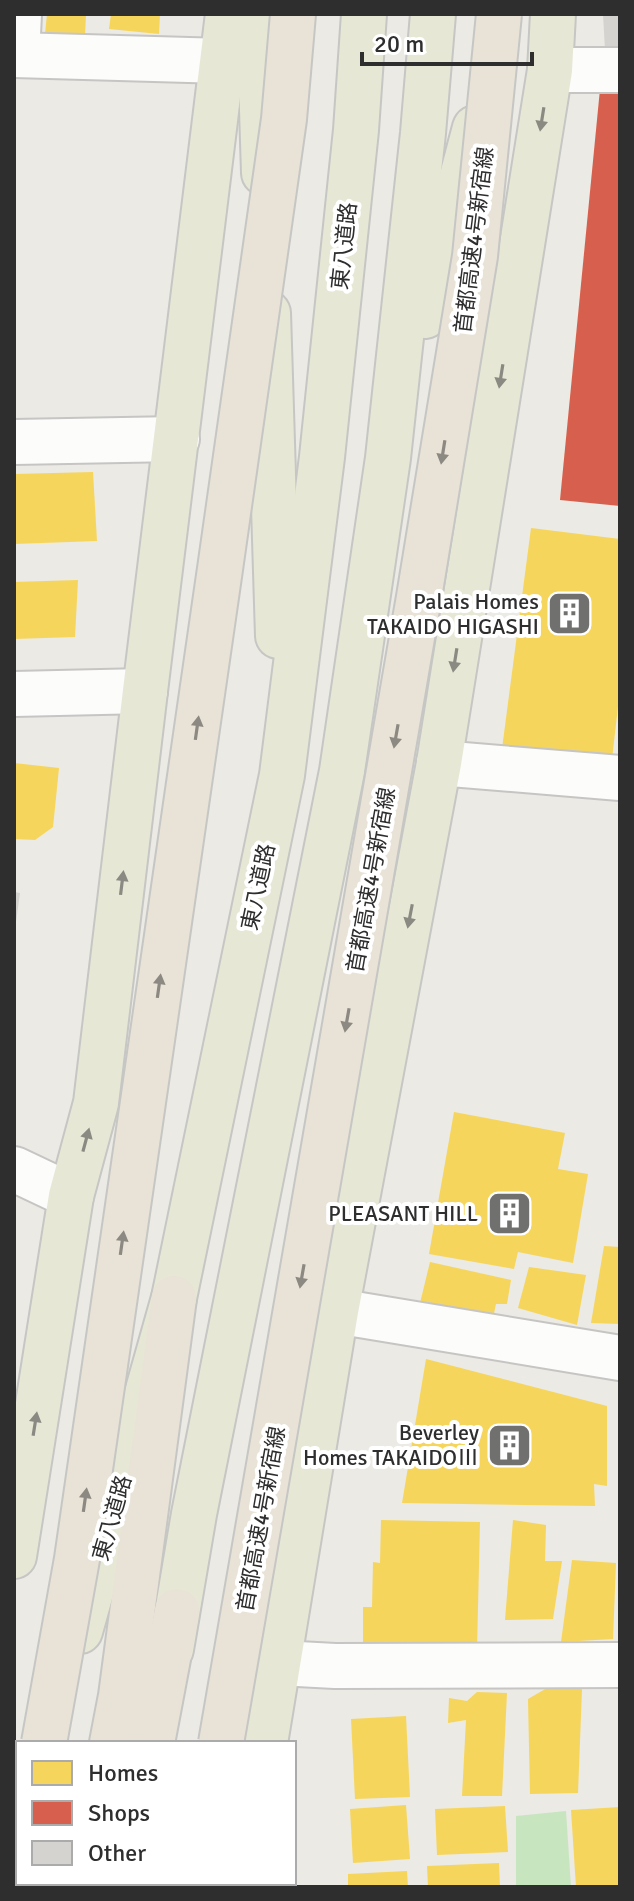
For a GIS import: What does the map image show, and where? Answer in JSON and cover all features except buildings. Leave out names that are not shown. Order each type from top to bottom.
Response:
[{"type":"highway","points":[[44,1741],[79,1543],[220,569],[284,119],[293,14]]},
{"type":"highway","name":"首都高速4号新宿線","points":[[221,1741],[417,613],[475,256],[499,14]]},
{"type":"highway","points":[[112,1741],[174,1298]]},
{"type":"highway","points":[[154,1741],[177,1611]]},
{"type":"main road","points":[[14,1556],[71,1196],[96,1103],[228,14]]},
{"type":"main road","points":[[259,14],[282,775]]},
{"type":"main road","name":"東八道路","points":[[53,1741],[65,1687],[174,1298],[282,775],[322,457],[356,130],[364,14]]},
{"type":"main road","points":[[177,1611],[342,771],[388,458],[433,14]]},
{"type":"main road","points":[[388,458],[505,14]]},
{"type":"main road","points":[[265,1741],[336,1311],[439,763],[550,70],[553,14]]},
{"type":"street","points":[[17,41],[224,61]]},
{"type":"street","points":[[550,70],[620,70]]},
{"type":"street","points":[[14,442],[177,439]]},
{"type":"street","points":[[14,694],[145,691]]},
{"type":"street","points":[[439,763],[619,768]]},
{"type":"street","points":[[14,1169],[71,1196]]},
{"type":"street","points":[[336,1311],[620,1358]]},
{"type":"street","points":[[279,1663],[335,1666],[620,1665]]},
{"type":"green space","points":[[566,1811],[571,1887],[516,1887],[516,1816]]},
{"type":"place","name":"Palais Homes TAKAIDO HIGASHI","points":[[570,614]]},
{"type":"place","name":"PLEASANT HILL","points":[[509,1213]]},
{"type":"place","name":"Beverley Homes TAKAIDOⅢ","points":[[510,1445]]}]
